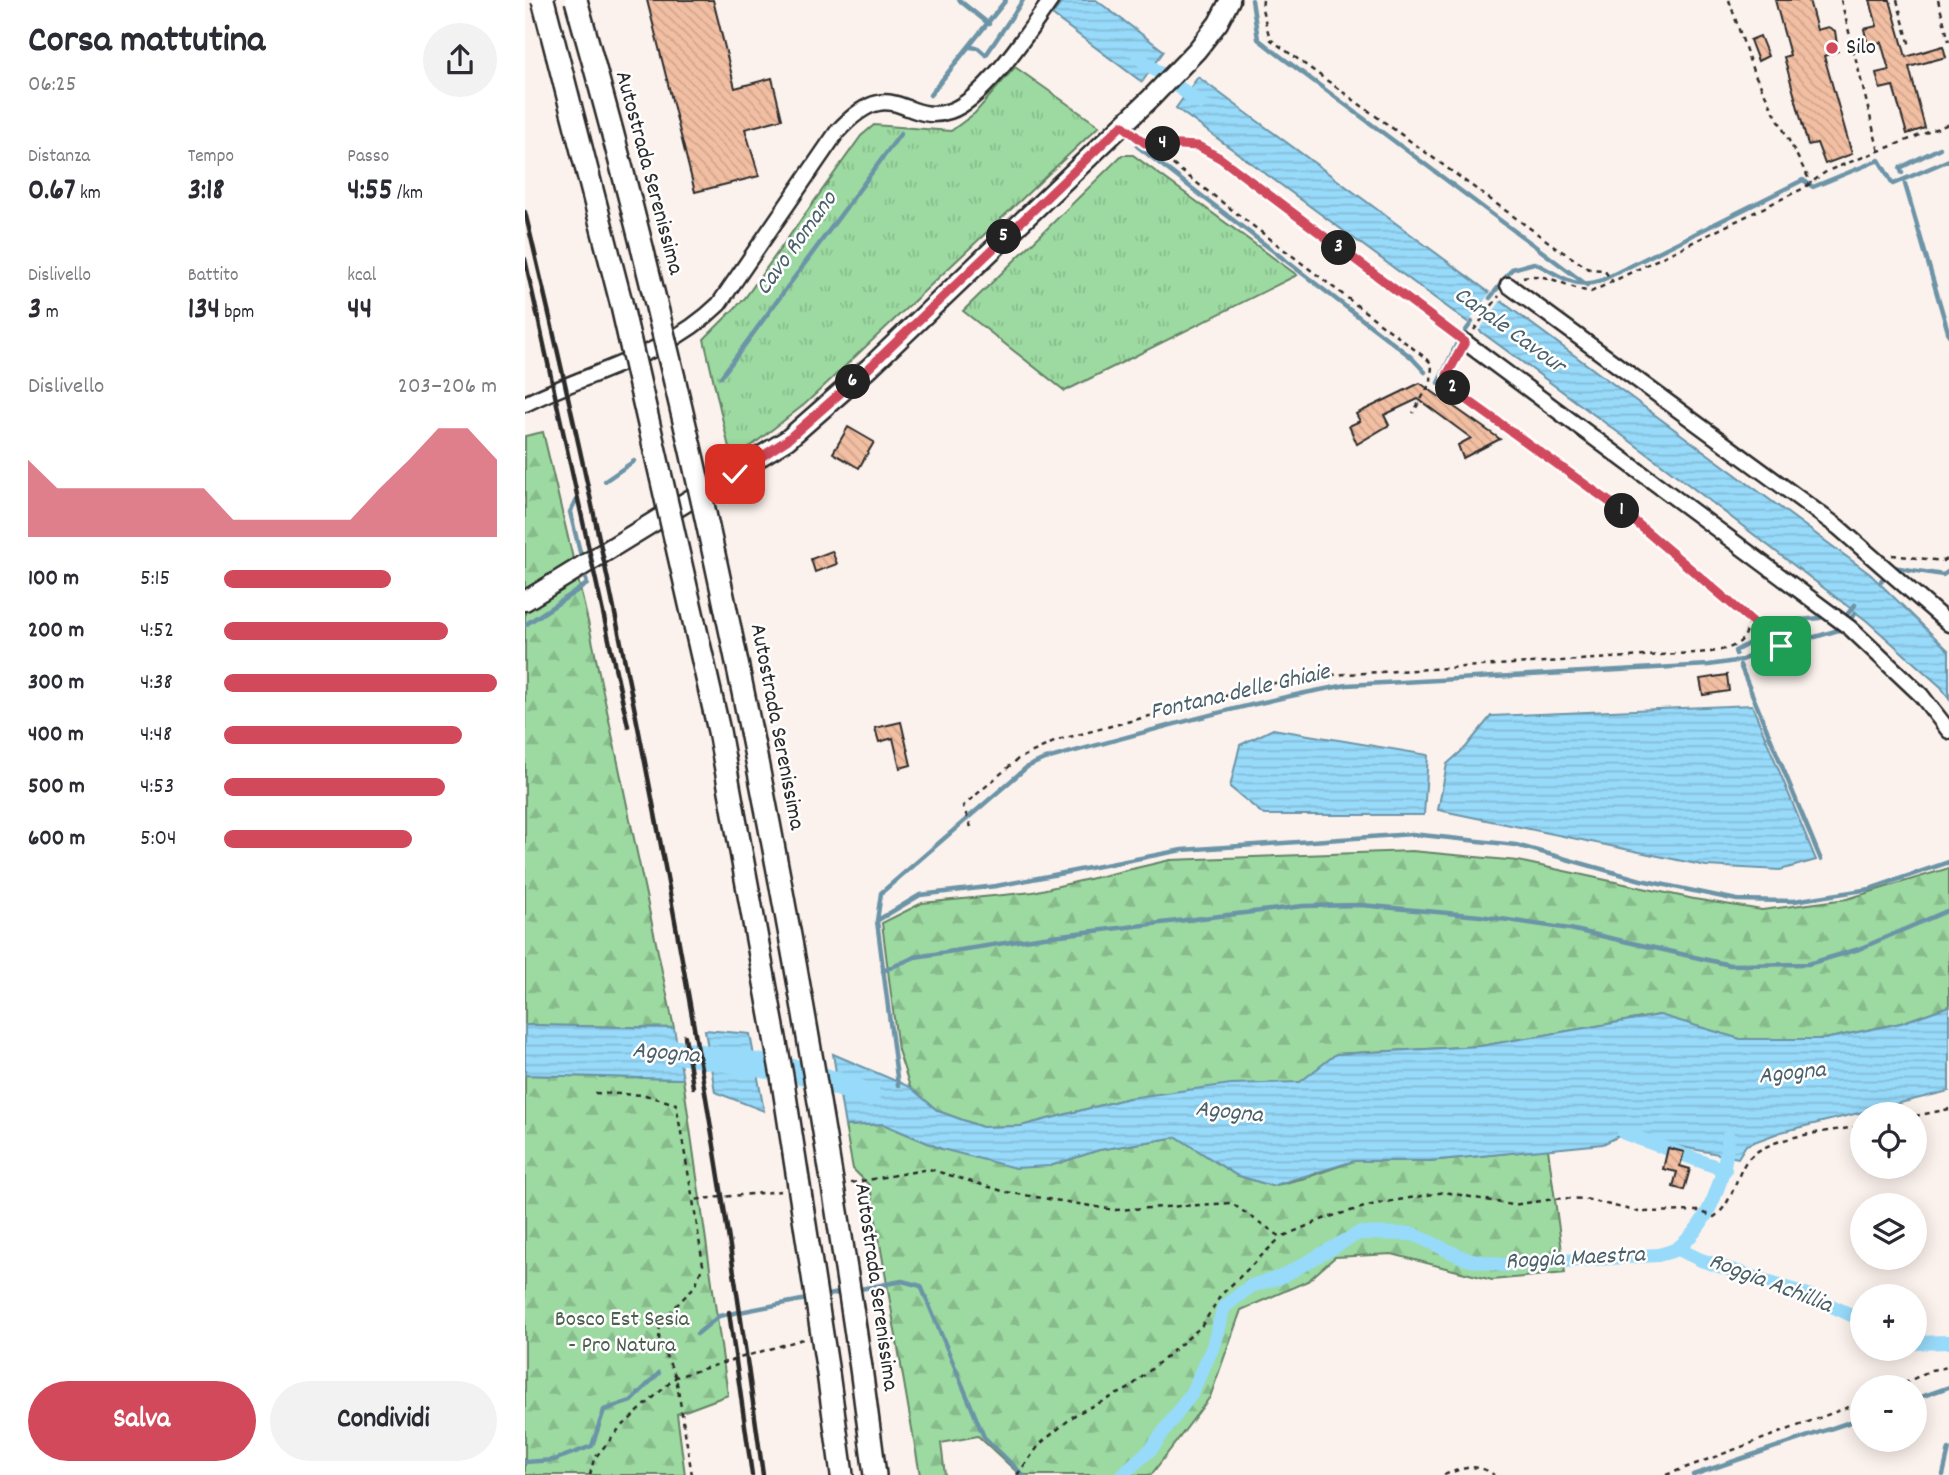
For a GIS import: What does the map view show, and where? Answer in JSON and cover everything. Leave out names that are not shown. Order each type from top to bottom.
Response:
[{"type":"highway","points":[[543,0],[621,302],[719,731],[782,1076],[842,1475]]},
{"type":"highway","name":"Autostrada Serenissima","points":[[576,0],[653,295],[721,588],[802,1002],[875,1475]]},
{"type":"main road","points":[[1197,50],[1217,0]]},
{"type":"main road","points":[[525,601],[582,563],[735,474],[787,440],[869,368],[1151,98],[1197,50],[1218,23],[1230,0]]},
{"type":"street","points":[[525,404],[549,391],[617,368],[698,324],[719,304],[852,116],[864,107],[881,102],[936,114],[964,105],[984,88],[1051,0]]},
{"type":"street","points":[[1506,287],[1868,552],[1949,624]]},
{"type":"street","points":[[1467,339],[1850,628],[1921,695],[1949,731]]},
{"type":"path","points":[[1263,0],[1262,9],[1270,40],[1557,248],[1589,269],[1605,272],[1613,281]]},
{"type":"path","points":[[1728,0],[1753,71],[1811,183]]},
{"type":"path","points":[[1840,0],[1879,152]]},
{"type":"path","points":[[1897,0],[1910,47]]},
{"type":"path","points":[[1938,0],[1949,41]]},
{"type":"path","points":[[1787,652],[1625,513],[1455,391],[1447,375],[1467,339],[1506,287],[1535,275],[1553,278],[1572,289],[1591,292],[1804,188],[1827,171],[1949,124]]},
{"type":"path","points":[[1122,125],[1427,359],[1432,364],[1431,382],[1413,413]]},
{"type":"path","points":[[1145,143],[1198,146],[1220,158],[1467,339]]},
{"type":"path","points":[[1868,552],[1943,561],[1949,557]]},
{"type":"path","points":[[971,825],[963,806],[1018,760],[1058,740],[1298,677],[1711,652],[1740,644],[1748,634],[1748,620]]},
{"type":"path","points":[[595,1093],[645,1094],[676,1104],[703,1265],[695,1286],[660,1324],[659,1341],[676,1377],[692,1475]]},
{"type":"path","points":[[1927,1114],[1949,1109]]},
{"type":"path","points":[[1016,1474],[1040,1444],[1076,1414],[1128,1389],[1201,1326],[1221,1295],[1281,1237],[1327,1217],[1375,1204],[1444,1192],[1512,1205],[1562,1198],[1585,1199],[1639,1212],[1699,1211],[1714,1217],[1723,1210],[1745,1164],[1753,1154],[1788,1139],[1850,1128]]},
{"type":"path","points":[[842,1184],[929,1168],[1006,1192],[1115,1210],[1231,1203],[1281,1237]]},
{"type":"path","points":[[693,1200],[788,1190]]},
{"type":"path","points":[[590,1475],[594,1459],[619,1429],[676,1377],[803,1339]]},
{"type":"path","points":[[1921,1375],[1949,1367]]},
{"type":"path","points":[[1666,1475],[1850,1406]]},
{"type":"path","points":[[1444,1475],[1467,1467],[1484,1467],[1494,1475]]},
{"type":"green space","points":[[1015,67],[1099,126],[805,404],[732,461],[704,339],[745,298],[861,136],[874,125],[951,131],[975,113]]},
{"type":"green space","points":[[1122,155],[1133,155],[1297,275],[1065,391],[963,311]]},
{"type":"green space","points":[[543,432],[590,630],[674,1028],[525,1025],[525,436]]},
{"type":"green space","points":[[1412,851],[1518,861],[1694,899],[1762,910],[1847,899],[1949,868],[1949,1006],[1901,1023],[1825,1039],[1740,1039],[1659,1015],[1481,1046],[1336,1054],[1301,1082],[1129,1098],[1021,1126],[982,1127],[938,1111],[910,1087],[898,1050],[882,923],[922,903],[1033,892],[1170,860]]},
{"type":"green space","name":"Bosco Est Sesia - Pro Natura","points":[[525,1075],[683,1079],[728,1395],[677,1414],[685,1475],[525,1475]]},
{"type":"green space","points":[[883,1124],[942,1149],[1050,1166],[1099,1150],[1177,1137],[1236,1175],[1272,1186],[1354,1161],[1429,1161],[1548,1149],[1565,1273],[1492,1280],[1392,1254],[1335,1257],[1308,1281],[1241,1310],[1210,1397],[1151,1475],[1020,1475],[978,1436],[941,1443],[945,1475],[920,1475],[870,1186],[853,1169],[845,1126]]},
{"type":"water","points":[[1064,0],[1096,0],[1164,51],[1142,82],[1052,15]]},
{"type":"water","points":[[1198,77],[1870,574],[1949,651],[1949,699],[1941,687],[1867,621],[1668,469],[1176,108]]},
{"type":"water","points":[[1752,705],[1816,860],[1780,870],[1706,866],[1438,810],[1447,764],[1466,747],[1491,716]]},
{"type":"water","points":[[1273,729],[1428,755],[1424,815],[1264,815],[1230,787],[1240,745]]},
{"type":"water","points":[[1949,1006],[1949,1091],[1904,1102],[1850,1102],[1850,1115],[1781,1132],[1746,1145],[1738,1158],[1621,1135],[1603,1144],[1429,1161],[1354,1161],[1272,1186],[1236,1175],[1177,1137],[1099,1150],[1050,1166],[1015,1168],[942,1149],[883,1124],[845,1126],[833,1054],[910,1087],[938,1111],[982,1127],[1021,1126],[1129,1098],[1231,1084],[1300,1082],[1336,1054],[1481,1046],[1660,1015],[1740,1039],[1825,1039],[1901,1023]]},
{"type":"water","points":[[525,1025],[674,1028],[683,1079],[525,1075]]},
{"type":"water","points":[[705,1030],[750,1034],[764,1111],[715,1092]]},
{"type":"pier","points":[[1492,290],[1503,298],[1477,333],[1466,326]]},
{"type":"building","points":[[647,0],[713,0],[735,88],[772,78],[782,119],[745,129],[759,176],[695,192]]},
{"type":"building","points":[[1775,0],[1809,0],[1817,30],[1828,27],[1835,31],[1838,51],[1824,56],[1852,154],[1825,164],[1817,143],[1808,145],[1784,57],[1790,55]]},
{"type":"building","points":[[1870,0],[1890,0],[1906,57],[1943,46],[1946,57],[1909,67],[1925,128],[1907,134],[1893,86],[1880,89],[1876,73],[1889,70],[1881,42],[1868,46],[1864,29],[1877,26]]},
{"type":"building","points":[[1760,36],[1768,56],[1758,61],[1750,40]]},
{"type":"building","points":[[1420,383],[1500,439],[1463,458],[1458,445],[1471,438],[1418,399],[1384,415],[1389,425],[1357,444],[1349,426],[1360,421],[1356,414]]},
{"type":"building","points":[[848,427],[874,442],[859,468],[833,453]]},
{"type":"building","points":[[832,551],[837,564],[815,572],[811,559]]},
{"type":"building","points":[[1727,675],[1729,691],[1703,695],[1700,679]]},
{"type":"building","points":[[901,722],[911,765],[900,768],[893,738],[879,742],[875,728]]},
{"type":"building","points":[[1668,1148],[1684,1152],[1680,1166],[1690,1169],[1684,1190],[1673,1187],[1677,1172],[1663,1169]]},
{"type":"waterway","points":[[959,0],[989,24]]},
{"type":"waterway","name":"Cavo Romano","points":[[930,95],[1006,0]]},
{"type":"waterway","points":[[970,47],[978,48],[986,55],[1023,0]]},
{"type":"waterway","points":[[1252,0],[1258,39],[1587,285]]},
{"type":"waterway","name":"Canale Cavour","points":[[1138,57],[1200,103]]},
{"type":"waterway","name":"Cavo Romano","points":[[721,377],[901,133]]},
{"type":"waterway","points":[[1137,146],[1411,357],[1425,372]]},
{"type":"waterway","name":"Fontana delle Ghiaie","points":[[1902,173],[1900,168],[1940,148]]},
{"type":"waterway","points":[[1490,298],[1512,269],[1534,263],[1574,282],[1600,281],[1803,180],[1813,187],[1879,160],[1893,184],[1949,160]]},
{"type":"waterway","name":"Fontana delle Ghiaie","points":[[1905,184],[1949,335]]},
{"type":"waterway","points":[[1464,333],[1472,322]]},
{"type":"waterway","points":[[1438,383],[1457,343]]},
{"type":"waterway","name":"Cavo Romano","points":[[605,481],[634,461]]},
{"type":"waterway","name":"Cavo Romano","points":[[576,500],[570,512],[582,560]]},
{"type":"waterway","name":"Fontana delle Ghiaie","points":[[1893,567],[1943,575],[1949,571]]},
{"type":"waterway","name":"Cavo Romano","points":[[525,625],[587,584],[584,572]]},
{"type":"waterway","name":"Fontana delle Ghiaie","points":[[1881,581],[1886,575]]},
{"type":"waterway","points":[[1845,617],[1855,605]]},
{"type":"waterway","name":"Fontana delle Ghiaie","points":[[1849,621],[1855,613]]},
{"type":"waterway","points":[[1770,630],[1779,622],[1820,618]]},
{"type":"waterway","name":"Fontana delle Ghiaie","points":[[1779,637],[1815,637],[1842,629]]},
{"type":"waterway","points":[[1736,654],[1735,651],[1755,640]]},
{"type":"waterway","name":"Fontana delle Ghiaie","points":[[898,1085],[877,921],[881,893],[1027,767],[1042,760],[1194,719],[1347,685],[1709,665],[1742,660],[1766,648]]},
{"type":"waterway","points":[[1740,665],[1821,860]]},
{"type":"waterway","points":[[878,920],[920,895],[996,886],[1182,850],[1412,834],[1516,845],[1641,880],[1737,900],[1794,901],[1870,889],[1949,862]]},
{"type":"waterway","points":[[883,971],[915,957],[1044,937],[1303,906],[1361,905],[1480,916],[1570,929],[1730,965],[1808,964],[1859,949],[1949,910]]},
{"type":"waterway","name":"Agogna","points":[[645,1050],[666,1050],[805,1073],[869,1095]]},
{"type":"waterway","points":[[1624,1133],[1725,1170]]},
{"type":"waterway","name":"Roggia Maestra","points":[[1122,1475],[1152,1448],[1191,1394],[1212,1349],[1224,1307],[1251,1286],[1281,1277],[1359,1233],[1413,1234],[1466,1259],[1502,1265],[1658,1255],[1669,1252],[1677,1249],[1690,1237],[1708,1211],[1720,1182],[1728,1137]]},
{"type":"waterway","name":"Roggia Achillia","points":[[1678,1249],[1701,1260],[1808,1295],[1850,1314]]},
{"type":"waterway","points":[[855,1290],[902,1281],[921,1286],[984,1437],[1023,1475]]},
{"type":"waterway","points":[[824,1296],[843,1292]]},
{"type":"waterway","points":[[697,1334],[719,1316],[812,1298]]},
{"type":"waterway","name":"Roggia Achillia","points":[[1927,1343],[1949,1342]]},
{"type":"waterway","points":[[525,1462],[554,1460],[592,1446],[604,1410],[631,1401],[659,1373]]},
{"type":"waterway","points":[[1927,1395],[1949,1387]]},
{"type":"waterway","points":[[1693,1475],[1850,1422]]},
{"type":"waterway","points":[[1943,1475],[1949,1449]]},
{"type":"railway","points":[[525,212],[596,526],[660,841],[716,1157],[763,1475]]},
{"type":"railway","points":[[525,259],[628,726]]},
{"type":"railway","points":[[685,1036],[693,1087]]},
{"type":"railway","points":[[729,1312],[752,1475]]},
{"type":"place","name":"Silo","points":[[1832,48]]},
{"type":"route","points":[[735,474],[787,440],[869,368],[1122,125],[1145,143],[1198,146],[1220,158],[1465,342],[1447,375],[1455,391],[1625,513],[1781,646]]}]
